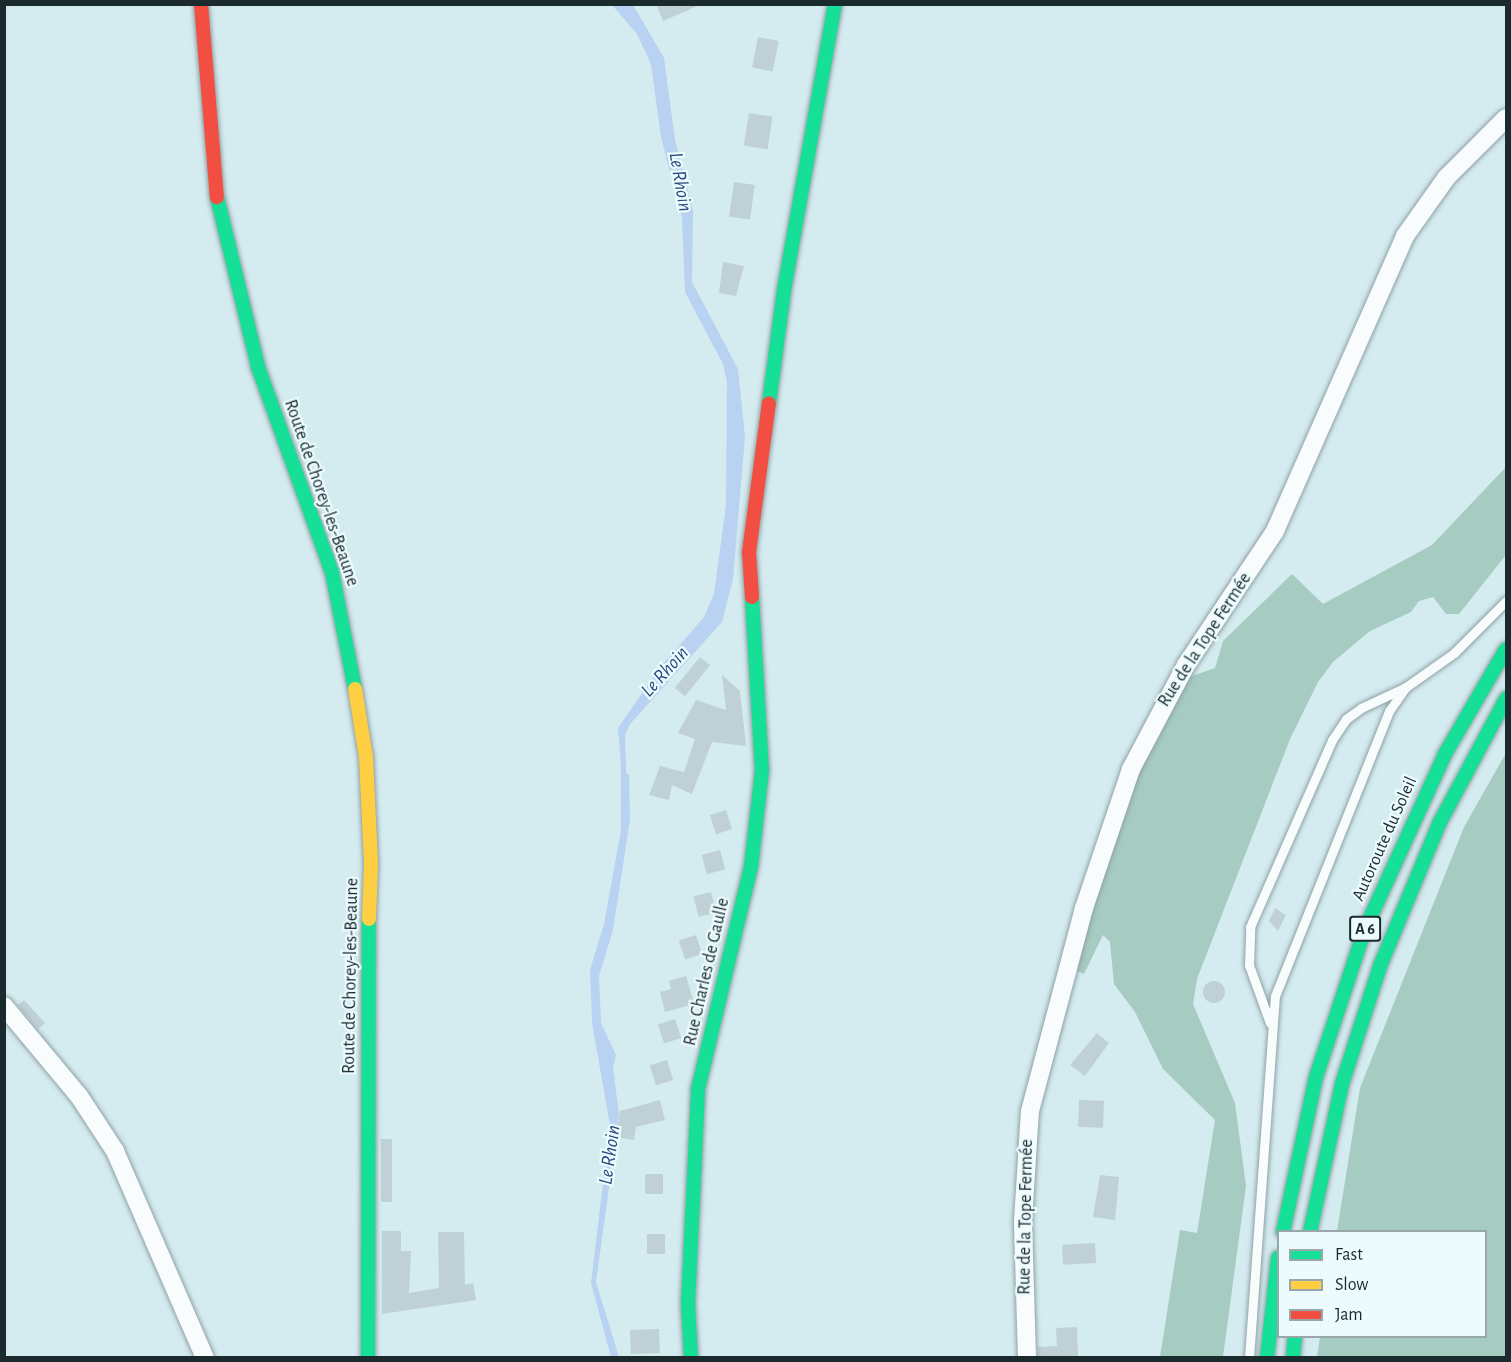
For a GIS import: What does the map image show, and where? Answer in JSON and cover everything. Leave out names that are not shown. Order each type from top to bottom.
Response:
[{"type":"main road","name":"Route de Chorey-les-Beaune","points":[[201,4],[212,162],[223,233],[258,367],[332,572],[349,649],[366,757],[371,865],[366,986],[369,1358]]},
{"type":"main road","name":"Rue Charles de Gaulle","points":[[691,1358],[688,1304],[698,1089],[751,867],[762,771],[749,595],[749,552],[764,420],[835,4]]},
{"type":"main road","name":"Autoroute du Soleil","points":[[1283,1230],[1316,1077],[1365,928],[1435,773],[1506,649]]},
{"type":"main road","name":"A 6","points":[[1310,1230],[1342,1084],[1380,966],[1440,822],[1506,699]]},
{"type":"main road","points":[[1267,1358],[1277,1267]]},
{"type":"main road","points":[[1293,1358],[1295,1338]]},
{"type":"street","name":"Rue de la Tope Fermée","points":[[1027,1358],[1023,1221],[1030,1111],[1074,942],[1131,769],[1185,665],[1275,531],[1405,237],[1447,177],[1506,118]]},
{"type":"street","points":[[4,1006],[79,1096],[115,1150],[205,1358]]},
{"type":"lane","points":[[1270,1023],[1249,965],[1248,943],[1254,912],[1290,842],[1338,729],[1361,708],[1406,687],[1461,647],[1506,601]]},
{"type":"lane","points":[[1249,1358],[1270,1079],[1270,1023],[1285,966],[1389,711],[1406,687]]},
{"type":"green space","points":[[1506,467],[1506,555],[1459,614],[1446,614],[1433,597],[1419,601],[1411,612],[1370,631],[1333,662],[1318,682],[1290,739],[1197,979],[1193,1004],[1235,1103],[1246,1186],[1223,1357],[1160,1357],[1180,1230],[1197,1233],[1215,1120],[1163,1069],[1135,1012],[1114,984],[1110,942],[1103,935],[1084,974],[1069,968],[1130,777],[1178,689],[1192,676],[1215,668],[1223,641],[1292,574],[1323,604],[1432,545]]},
{"type":"green space","points":[[1506,753],[1506,1357],[1317,1357],[1320,1338],[1487,1338],[1487,1230],[1337,1230],[1360,1088],[1464,827]]},
{"type":"water","points":[[612,5],[633,5],[664,58],[675,140],[693,211],[692,282],[738,369],[745,437],[733,579],[722,622],[630,724],[625,735],[626,764],[621,765],[618,728],[658,670],[704,617],[714,594],[726,505],[727,382],[723,364],[685,292],[682,218],[661,137],[651,64],[637,34]]},
{"type":"water","points":[[621,774],[629,774],[630,820],[613,930],[599,976],[601,1023],[616,1055],[613,1067],[619,1115],[596,1282],[619,1357],[611,1357],[591,1283],[610,1125],[592,1023],[590,970],[604,924],[621,830]]},
{"type":"building","points":[[656,4],[702,4],[663,21]]},
{"type":"building","points":[[758,37],[779,41],[773,71],[752,67]]},
{"type":"building","points":[[749,113],[773,117],[768,149],[744,146]]},
{"type":"building","points":[[734,182],[755,185],[750,220],[729,217]]},
{"type":"building","points":[[723,262],[744,266],[736,296],[719,293]]},
{"type":"building","points":[[700,657],[710,665],[685,696],[675,688]]},
{"type":"building","points":[[722,675],[740,691],[746,746],[712,742],[692,794],[672,785],[669,800],[649,795],[660,766],[684,772],[695,739],[678,733],[696,700],[726,710]]},
{"type":"building","points":[[726,810],[732,829],[716,834],[710,815]]},
{"type":"building","points":[[720,850],[725,869],[707,874],[702,855]]},
{"type":"building","points":[[711,892],[716,912],[699,917],[694,896]]},
{"type":"building","points":[[1275,908],[1286,915],[1278,931],[1269,921]]},
{"type":"building","points":[[696,935],[702,954],[685,960],[679,941]]},
{"type":"building","points":[[686,976],[694,1004],[665,1012],[660,992],[671,989],[669,981]]},
{"type":"building","points":[[1214,981],[1222,984],[1225,992],[1222,1000],[1214,1003],[1206,1000],[1203,992],[1206,984]]},
{"type":"building","points":[[24,1000],[45,1023],[38,1029],[18,1005]]},
{"type":"building","points":[[675,1019],[681,1038],[664,1044],[658,1025]]},
{"type":"building","points":[[1097,1033],[1109,1043],[1085,1076],[1070,1065]]},
{"type":"building","points":[[667,1060],[673,1080],[656,1085],[650,1065]]},
{"type":"building","points":[[660,1100],[665,1120],[636,1127],[634,1140],[616,1137],[620,1111]]},
{"type":"building","points":[[1079,1100],[1104,1101],[1103,1128],[1078,1127]]},
{"type":"building","points":[[381,1139],[392,1139],[392,1202],[381,1202]]},
{"type":"building","points":[[645,1174],[663,1174],[663,1194],[645,1194]]},
{"type":"building","points":[[1100,1175],[1119,1177],[1115,1220],[1093,1217]]},
{"type":"building","points":[[382,1231],[401,1231],[401,1251],[411,1251],[409,1293],[439,1288],[438,1232],[464,1232],[465,1285],[473,1283],[476,1300],[382,1314]]},
{"type":"building","points":[[647,1234],[665,1234],[665,1254],[647,1254]]},
{"type":"building","points":[[1095,1243],[1096,1263],[1063,1265],[1062,1245]]},
{"type":"building","points":[[1077,1327],[1078,1356],[1038,1358],[1038,1347],[1057,1346],[1056,1328]]},
{"type":"building","points":[[659,1329],[660,1353],[631,1354],[630,1330]]},
{"type":"waterway","name":"Le Rhoin","points":[[623,759],[624,778]]},
{"type":"traffic: fast","points":[[769,403],[784,290],[835,4]]},
{"type":"traffic: fast","points":[[217,197],[258,367],[332,572],[355,689]]},
{"type":"traffic: fast","points":[[691,1358],[688,1304],[698,1089],[751,867],[762,771],[752,597]]},
{"type":"traffic: fast","points":[[1283,1230],[1316,1077],[1365,929],[1445,754],[1506,649]]},
{"type":"traffic: fast","points":[[1310,1230],[1342,1084],[1380,966],[1440,822],[1506,699]]},
{"type":"traffic: fast","points":[[368,1358],[369,919]]},
{"type":"traffic: fast","points":[[1267,1358],[1277,1267]]},
{"type":"traffic: fast","points":[[1293,1358],[1295,1338]]},
{"type":"traffic: slow","points":[[355,689],[366,757],[371,865],[369,919]]},
{"type":"traffic: jam","points":[[201,4],[217,197]]},
{"type":"traffic: jam","points":[[752,597],[749,552],[769,403]]}]
